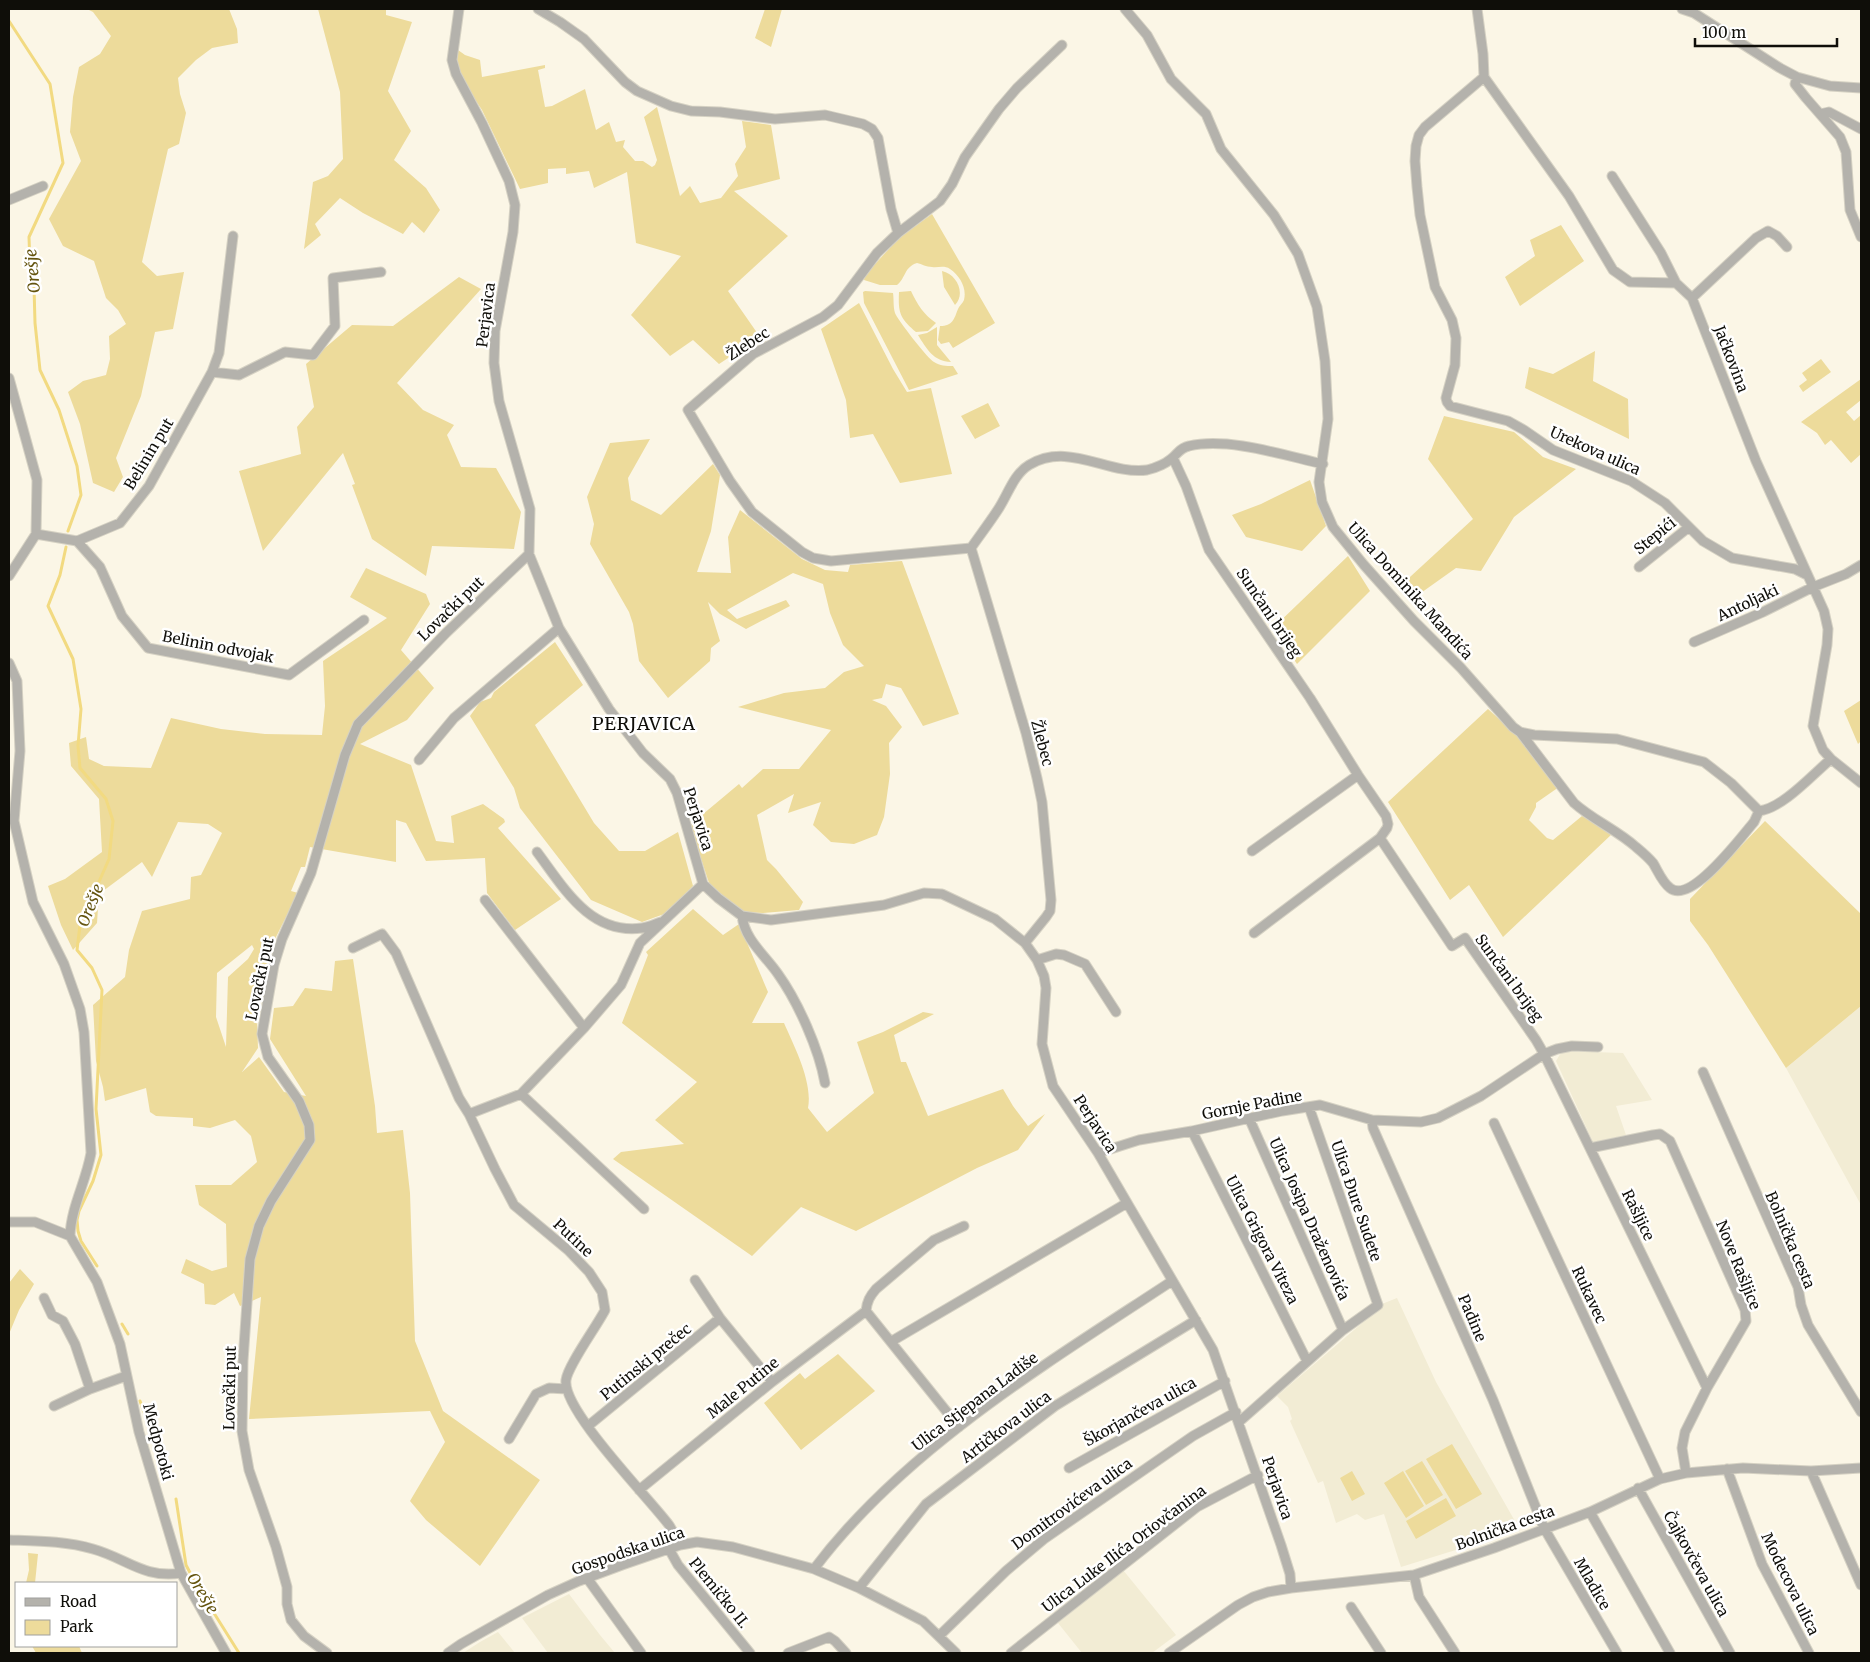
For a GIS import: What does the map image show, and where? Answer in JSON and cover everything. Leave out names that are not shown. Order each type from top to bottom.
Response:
[{"type":"street","points":[[538,9],[584,39],[625,82],[637,91],[666,104],[691,110],[775,119],[825,115],[868,126],[878,138],[891,209],[898,233]]},
{"type":"street","name":"Ulica Dominika Mandića","points":[[1125,9],[1147,35],[1171,79],[1206,114],[1221,149],[1274,215],[1298,254],[1317,307],[1325,361],[1328,419],[1319,482],[1322,502],[1333,527],[1414,621],[1473,681],[1504,719],[1520,732],[1574,803],[1582,811],[1635,846],[1652,862],[1670,889],[1677,892],[1684,891],[1692,888],[1704,878],[1754,822],[1759,811]]},
{"type":"street","points":[[1477,9],[1484,78],[1569,196],[1613,270],[1630,282],[1676,283],[1662,253],[1612,176]]},
{"type":"street","points":[[1682,9],[1694,13],[1797,77],[1830,86],[1861,88]]},
{"type":"street","name":"Perjavica","points":[[457,10],[452,60],[456,74],[482,123],[505,173],[515,205],[513,232],[495,331],[494,364],[499,401],[530,509],[528,554],[559,628],[609,709],[643,753],[670,779],[704,884],[718,898],[742,916],[771,920],[884,906],[924,893],[942,894],[995,919],[1025,943],[1041,968],[1046,988],[1042,1044],[1050,1078],[1057,1093],[1098,1153],[1213,1350],[1286,1559],[1291,1588]]},
{"type":"street","name":"Žlebec","points":[[1025,943],[1050,911],[1051,900],[1042,802],[1038,778],[1026,733],[971,548],[831,561],[813,558],[802,552],[748,508],[730,482],[688,410],[753,354],[832,311],[849,293],[866,266],[877,253],[898,233],[940,201],[952,184],[965,157],[999,109],[1017,88],[1062,45]]},
{"type":"street","points":[[1797,77],[1795,84],[1840,137],[1846,152],[1850,210],[1861,237]]},
{"type":"street","name":"Urekova ulica","points":[[1484,78],[1425,127],[1419,135],[1416,146],[1416,188],[1432,271],[1437,292],[1452,320],[1456,338],[1455,365],[1446,398],[1447,402],[1450,406],[1508,421],[1553,450],[1631,481],[1665,503],[1703,541],[1732,558],[1795,569],[1807,575]]},
{"type":"street","points":[[1820,114],[1829,112],[1861,129]]},
{"type":"street","points":[[9,200],[43,186]]},
{"type":"street","points":[[1692,298],[1756,238],[1768,231],[1777,236],[1787,247]]},
{"type":"street","name":"Belinin put","points":[[77,541],[120,523],[149,486],[212,372],[219,353],[234,236]]},
{"type":"street","points":[[212,372],[239,375],[285,352],[313,355],[335,326],[333,278],[381,272]]},
{"type":"street","name":"Jačkovina","points":[[1676,283],[1692,298],[1756,461],[1824,611],[1828,629],[1813,726],[1823,750],[1831,759],[1861,783]]},
{"type":"street","points":[[9,378],[37,480],[36,534],[9,576]]},
{"type":"street","points":[[971,548],[998,510],[1017,476],[1033,463],[1054,456],[1077,457],[1121,467],[1147,470],[1173,458],[1181,448],[1203,443],[1213,443],[1261,450],[1322,464]]},
{"type":"street","name":"Sunčani brijeg","points":[[1173,458],[1186,486],[1210,550],[1310,698],[1358,776],[1388,819],[1387,828],[1380,838],[1452,946],[1465,938],[1544,1054]]},
{"type":"street","name":"Stepići","points":[[1639,567],[1689,526]]},
{"type":"street","points":[[36,534],[77,541]]},
{"type":"street","name":"Belinin odvojak","points":[[77,541],[100,567],[122,616],[148,648],[289,675],[364,620]]},
{"type":"street","name":"Lovački put","points":[[327,1653],[304,1636],[291,1620],[287,1604],[287,1587],[276,1547],[249,1470],[242,1431],[243,1361],[250,1260],[260,1226],[271,1200],[310,1140],[309,1125],[299,1101],[268,1057],[262,1034],[271,982],[282,939],[311,873],[344,755],[358,724],[446,633],[528,554]]},
{"type":"street","name":"Antoljaki","points":[[1694,642],[1763,612],[1813,587],[1846,574],[1861,565]]},
{"type":"street","points":[[419,760],[454,718],[559,628]]},
{"type":"street","points":[[9,663],[17,681],[20,751],[14,821],[33,902],[64,964],[73,988],[84,1032],[91,1154],[88,1172],[74,1206],[70,1236],[35,1222],[9,1222]]},
{"type":"street","points":[[1520,732],[1549,736],[1617,739],[1704,762],[1731,783],[1759,811],[1768,810],[1786,798],[1831,759]]},
{"type":"street","points":[[1252,851],[1358,776]]},
{"type":"street","points":[[1254,933],[1380,838]]},
{"type":"street","points":[[537,852],[578,907],[592,916],[615,927],[642,928],[663,922]]},
{"type":"street","points":[[469,1114],[521,1094],[584,1028],[621,985],[640,943],[704,884]]},
{"type":"street","points":[[485,900],[584,1028]]},
{"type":"street","points":[[742,916],[743,927],[747,936],[778,974],[803,1018],[823,1072],[825,1084]]},
{"type":"street","name":"Putine","points":[[352,948],[382,934],[392,947],[459,1098],[469,1114],[514,1205],[568,1250],[589,1272],[602,1292],[606,1310],[573,1362],[566,1379],[566,1389]]},
{"type":"street","points":[[1037,960],[1056,954],[1064,955],[1085,964],[1116,1012]]},
{"type":"street","name":"Gornje Padine","points":[[1098,1153],[1139,1140],[1320,1105],[1372,1120],[1421,1122],[1438,1118],[1481,1096],[1544,1054],[1572,1046],[1598,1047]]},
{"type":"street","name":"Rašljice","points":[[1544,1054],[1707,1388]]},
{"type":"street","name":"Bolnička cesta","points":[[1703,1072],[1798,1287],[1801,1305],[1808,1325],[1861,1412]]},
{"type":"street","points":[[521,1094],[644,1209]]},
{"type":"street","name":"Ulica Đure Sudete","points":[[1309,1107],[1378,1305],[1343,1330]]},
{"type":"street","name":"Ulica Josipa Draženovića","points":[[1250,1118],[1343,1330]]},
{"type":"street","name":"Padine","points":[[1372,1120],[1373,1128],[1485,1383],[1544,1528]]},
{"type":"street","name":"Rukavec","points":[[1494,1123],[1660,1479]]},
{"type":"street","name":"Ulica Grigora Viteza","points":[[1192,1131],[1307,1361]]},
{"type":"street","name":"Nove Rašljice","points":[[1590,1148],[1660,1134],[1670,1140],[1745,1310],[1746,1321],[1707,1388],[1685,1432],[1682,1448],[1686,1473]]},
{"type":"street","points":[[892,1341],[1127,1204]]},
{"type":"street","name":"Male Putine","points":[[639,1490],[772,1382],[866,1311],[867,1303],[876,1289],[934,1240],[964,1226]]},
{"type":"street","name":"Medpotoki","points":[[70,1236],[97,1282],[120,1344],[139,1432],[181,1573],[226,1653]]},
{"type":"street","points":[[695,1280],[720,1318],[772,1382]]},
{"type":"street","name":"Ulica Stjepana Ladiše","points":[[814,1569],[868,1507],[894,1482],[960,1427],[1041,1368],[1172,1280]]},
{"type":"street","points":[[44,1298],[52,1315],[63,1321],[75,1344],[90,1389]]},
{"type":"street","points":[[866,1311],[960,1427]]},
{"type":"street","name":"Putinski prečec","points":[[588,1426],[720,1318]]},
{"type":"street","name":"Artičkova ulica","points":[[859,1588],[926,1504],[1055,1406],[1196,1320]]},
{"type":"street","points":[[1239,1422],[1343,1330]]},
{"type":"street","points":[[54,1406],[90,1389],[126,1376]]},
{"type":"street","name":"Škorjančeva ulica","points":[[1069,1468],[1225,1380]]},
{"type":"street","points":[[509,1439],[536,1394],[549,1388],[566,1389],[576,1410],[670,1527],[680,1545]]},
{"type":"street","name":"Domitrovićeva ulica","points":[[939,1636],[1006,1570],[1044,1539],[1193,1436],[1236,1412]]},
{"type":"street","name":"Bolnička cesta","points":[[1170,1653],[1238,1605],[1268,1592],[1414,1575],[1494,1548],[1590,1512],[1660,1479],[1686,1473],[1748,1468],[1811,1471],[1861,1468]]},
{"type":"street","name":"Modecova ulica","points":[[1727,1470],[1762,1564],[1809,1653]]},
{"type":"street","points":[[1811,1471],[1861,1585]]},
{"type":"street","name":"Ulica Luke Ilića Oriovčanina","points":[[1011,1653],[1191,1512],[1222,1493],[1258,1475]]},
{"type":"street","name":"Čajkovčeva ulica","points":[[1638,1488],[1730,1653]]},
{"type":"street","points":[[1590,1512],[1670,1653]]},
{"type":"street","name":"Mladice","points":[[1544,1528],[1617,1653]]},
{"type":"street","points":[[9,1540],[80,1546],[97,1550],[141,1570],[166,1576],[181,1573]]},
{"type":"street","name":"Gospodska ulica","points":[[448,1653],[522,1609],[587,1578],[680,1545],[697,1542],[733,1547],[814,1569],[859,1588],[923,1621],[956,1653]]},
{"type":"street","name":"Plemičko II.","points":[[669,1549],[678,1565],[750,1653]]},
{"type":"street","points":[[1414,1575],[1420,1597],[1455,1653]]},
{"type":"street","points":[[587,1578],[640,1653]]},
{"type":"street","points":[[1351,1607],[1382,1653]]},
{"type":"street","points":[[788,1653],[828,1638],[835,1641],[846,1653]]},
{"type":"shaded area","points":[[1861,1006],[1861,1205],[1786,1068]]},
{"type":"shaded area","points":[[1562,1051],[1623,1053],[1652,1100],[1616,1106],[1626,1135],[1593,1142],[1556,1061]]},
{"type":"shaded area","points":[[1397,1298],[1436,1382],[1520,1530],[1401,1567],[1384,1514],[1365,1520],[1357,1514],[1336,1523],[1323,1481],[1318,1483],[1290,1421],[1292,1419],[1288,1407],[1277,1396],[1382,1306],[1382,1304]]},
{"type":"shaded area","points":[[1123,1570],[1176,1635],[1152,1653],[1082,1653],[1058,1623]]},
{"type":"shaded area","points":[[569,1594],[615,1653],[548,1653],[522,1618]]},
{"type":"shaded area","points":[[498,1632],[515,1653],[463,1653],[480,1642]]},
{"type":"green space","points":[[87,9],[229,9],[237,29],[238,43],[212,48],[196,60],[178,78],[180,94],[186,113],[179,144],[168,149],[142,262],[157,276],[184,272],[173,329],[155,332],[141,396],[116,458],[123,477],[114,492],[93,483],[80,424],[68,392],[83,381],[106,375],[110,359],[109,336],[126,324],[118,310],[106,298],[94,261],[63,246],[49,219],[81,161],[70,132],[73,97],[79,67],[100,54],[111,36],[93,12]]},
{"type":"green space","points":[[318,9],[386,9],[386,15],[412,22],[388,91],[411,131],[394,160],[426,188],[440,210],[424,233],[412,222],[403,234],[363,213],[340,198],[315,224],[321,235],[304,249],[313,182],[328,176],[343,159],[340,92]]},
{"type":"green space","points":[[765,9],[782,9],[771,47],[755,38]]},
{"type":"green space","points":[[458,50],[465,55],[480,60],[482,77],[545,65],[545,68],[538,70],[545,107],[552,106],[585,89],[596,130],[609,122],[616,142],[625,140],[623,147],[635,161],[643,161],[652,167],[657,160],[644,117],[657,107],[680,196],[690,186],[700,203],[721,198],[738,176],[735,164],[746,147],[742,121],[771,125],[780,179],[734,191],[788,236],[728,291],[760,337],[719,364],[693,340],[670,356],[631,315],[681,256],[636,243],[627,172],[594,188],[589,171],[566,174],[566,168],[548,169],[548,183],[520,189],[482,110],[460,77],[456,62]]},
{"type":"green space","points":[[932,214],[995,323],[953,348],[949,342],[941,344],[938,340],[940,326],[948,325],[952,321],[965,296],[962,283],[950,269],[928,267],[917,263],[907,270],[897,285],[880,285],[864,280],[865,275],[899,238]]},
{"type":"green space","points":[[1561,225],[1584,261],[1520,306],[1505,277],[1535,256],[1530,240]]},
{"type":"green space","points":[[942,271],[956,280],[960,290],[958,301],[955,305],[944,287]]},
{"type":"green space","points":[[459,277],[481,289],[397,383],[423,410],[454,425],[447,435],[461,467],[496,468],[521,512],[514,549],[432,546],[426,576],[372,539],[352,485],[355,484],[343,453],[263,551],[239,471],[301,454],[297,427],[314,407],[306,364],[352,325],[393,326]]},
{"type":"green space","points":[[911,291],[921,309],[936,323],[928,331],[916,332],[906,323],[901,315],[899,292]]},
{"type":"green space","points":[[863,292],[893,293],[895,313],[913,339],[934,362],[945,366],[953,366],[958,374],[909,390],[864,303]]},
{"type":"green space","points":[[859,303],[907,392],[931,388],[952,474],[900,483],[873,434],[850,438],[846,400],[821,329]]},
{"type":"green space","points":[[937,327],[937,345],[951,362],[935,357],[918,335],[927,333]]},
{"type":"green space","points":[[1595,351],[1593,381],[1628,399],[1629,439],[1525,388],[1529,367],[1553,374]]},
{"type":"green space","points":[[1821,359],[1831,372],[1803,392],[1799,386],[1807,380],[1802,373]]},
{"type":"green space","points":[[1861,379],[1861,400],[1846,412],[1854,421],[1861,415],[1861,454],[1851,463],[1831,440],[1825,445],[1817,433],[1801,422]]},
{"type":"green space","points":[[988,403],[1000,426],[975,439],[961,416]]},
{"type":"green space","points":[[1444,416],[1514,432],[1543,457],[1576,469],[1514,517],[1481,571],[1456,568],[1411,600],[1398,588],[1473,519],[1428,459]]},
{"type":"green space","points":[[650,439],[628,478],[631,500],[661,515],[713,464],[720,475],[711,531],[697,572],[731,573],[728,537],[740,510],[802,559],[825,570],[848,572],[850,565],[902,561],[959,714],[923,726],[901,688],[886,684],[882,698],[872,700],[886,706],[902,727],[889,743],[890,774],[884,817],[877,835],[854,844],[831,842],[813,825],[821,802],[788,813],[794,794],[757,815],[767,860],[803,902],[799,910],[763,913],[743,912],[720,895],[709,883],[690,825],[739,784],[742,788],[763,769],[799,769],[831,730],[738,707],[784,693],[825,688],[844,672],[864,666],[843,645],[830,613],[823,584],[793,573],[727,610],[737,619],[786,600],[790,606],[746,629],[720,614],[708,602],[720,641],[711,648],[710,661],[668,698],[639,661],[633,624],[629,612],[590,544],[594,524],[587,497],[610,443]]},
{"type":"green space","points":[[1310,480],[1326,526],[1302,551],[1246,537],[1232,515],[1261,504]]},
{"type":"green space","points":[[1348,556],[1370,591],[1297,664],[1273,628]]},
{"type":"green space","points":[[366,568],[426,594],[430,604],[401,650],[434,688],[407,720],[360,744],[411,765],[436,841],[454,843],[451,816],[483,804],[504,819],[505,822],[498,828],[561,899],[515,930],[487,893],[485,858],[426,861],[406,823],[396,820],[396,862],[310,847],[305,867],[301,867],[291,891],[298,893],[270,949],[257,1019],[258,1048],[242,1072],[259,1057],[284,1092],[306,1096],[270,1039],[274,1008],[293,1006],[305,988],[332,991],[335,961],[353,959],[375,1106],[377,1133],[403,1130],[410,1193],[415,1341],[443,1411],[540,1480],[480,1566],[426,1520],[410,1501],[445,1442],[430,1411],[249,1419],[261,1297],[240,1306],[234,1293],[215,1305],[205,1304],[204,1284],[181,1273],[186,1259],[212,1271],[227,1267],[226,1224],[199,1205],[195,1185],[231,1185],[257,1162],[251,1136],[235,1120],[210,1128],[193,1126],[193,1118],[156,1116],[150,1112],[146,1088],[105,1101],[96,1061],[93,1005],[125,977],[129,950],[142,911],[190,899],[191,877],[201,875],[222,833],[208,824],[178,822],[152,877],[142,862],[99,894],[97,923],[73,950],[61,925],[48,886],[65,879],[102,852],[99,799],[71,766],[69,743],[86,737],[89,759],[104,766],[151,768],[171,718],[221,729],[265,734],[322,735],[325,706],[323,661],[387,618],[350,597]],"holes":[[[252,945],[254,949],[248,959],[228,977],[226,1047],[216,1017],[217,973]]]},
{"type":"green space","points":[[555,642],[583,685],[535,725],[594,823],[619,851],[645,851],[678,832],[693,886],[667,913],[642,922],[591,900],[520,808],[514,788],[470,716],[480,702],[491,698],[494,692]]},
{"type":"green space","points":[[1861,700],[1861,741],[1858,744],[1844,711]]},
{"type":"green space","points":[[1488,709],[1526,744],[1559,787],[1536,803],[1536,807],[1529,820],[1547,838],[1553,840],[1582,816],[1612,834],[1503,937],[1469,885],[1450,900],[1388,802]]},
{"type":"green space","points":[[1765,821],[1861,914],[1861,1006],[1786,1068],[1708,945],[1690,921],[1690,899]]},
{"type":"green space","points":[[693,909],[723,935],[739,924],[768,992],[752,1023],[784,1023],[805,1076],[808,1087],[808,1108],[827,1132],[874,1093],[857,1042],[883,1032],[923,1012],[934,1014],[894,1035],[901,1062],[906,1062],[928,1116],[1003,1089],[1028,1126],[1045,1114],[1018,1150],[977,1168],[856,1231],[801,1207],[752,1256],[613,1159],[621,1152],[684,1144],[655,1120],[697,1082],[622,1023],[648,955],[646,952]]},
{"type":"green space","points":[[20,1269],[34,1284],[19,1310],[9,1334],[9,1283]]},
{"type":"green space","points":[[838,1354],[875,1391],[801,1450],[764,1403],[800,1373],[805,1379]]},
{"type":"green space","points":[[1452,1444],[1482,1494],[1456,1509],[1426,1459]]},
{"type":"green space","points":[[1422,1461],[1443,1495],[1426,1505],[1405,1471]]},
{"type":"green space","points":[[1352,1471],[1365,1494],[1352,1501],[1340,1478]]},
{"type":"green space","points":[[1403,1471],[1424,1506],[1406,1518],[1384,1483]]},
{"type":"green space","points":[[1446,1498],[1456,1516],[1416,1539],[1406,1521]]},
{"type":"green space","points":[[28,1553],[38,1554],[35,1582],[26,1582],[29,1570]]},
{"type":"green space","points":[[33,1647],[79,1647],[82,1653],[36,1653]]},
{"type":"waterway","name":"Orešje","points":[[9,21],[50,84],[63,163],[29,237],[40,370],[59,410],[77,466],[81,495],[68,531]]},
{"type":"waterway","name":"Orešje","points":[[66,547],[60,575],[48,606],[73,659],[81,709],[78,746],[80,768],[106,799],[113,821],[109,859],[80,925],[77,950],[92,968],[102,990],[96,1109],[101,1155],[93,1181],[79,1211],[77,1220],[81,1241],[97,1266]]},
{"type":"waterway","name":"Orešje","points":[[122,1324],[128,1334]]},
{"type":"waterway","name":"Orešje","points":[[140,1401],[144,1412]]},
{"type":"waterway","name":"Orešje","points":[[176,1499],[186,1565],[239,1653]]},
{"type":"district","name":"PERJAVICA","points":[[644,724]]}]
